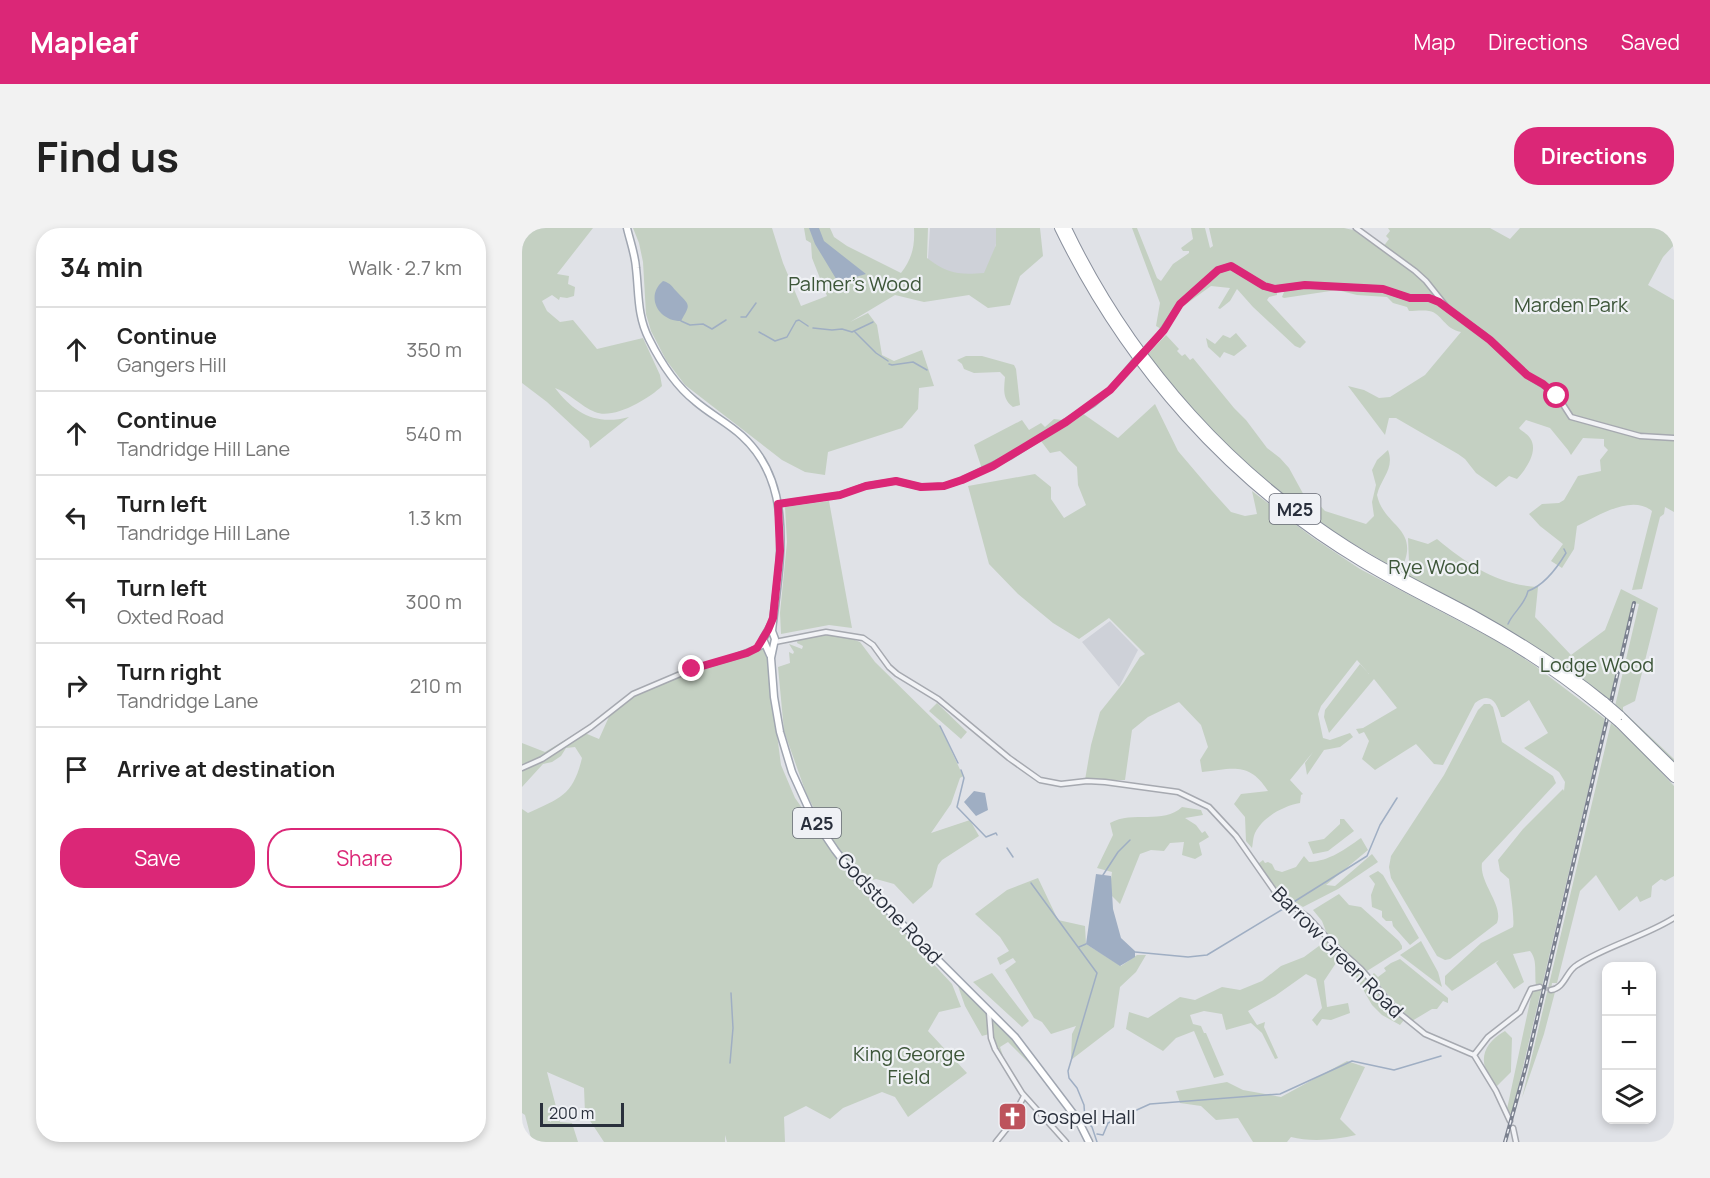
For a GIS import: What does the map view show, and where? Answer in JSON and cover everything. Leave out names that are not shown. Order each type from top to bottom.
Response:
[{"type":"highway","name":"M25","points":[[1059,228],[1086,281],[1132,352],[1181,413],[1247,479],[1335,546],[1514,646],[1603,705]]},
{"type":"highway","name":"M25","points":[[1066,228],[1104,297],[1148,362],[1208,432],[1257,478],[1339,541],[1511,636],[1548,659],[1674,768]]},
{"type":"highway","name":"M25","points":[[1620,719],[1674,778]]},
{"type":"main road","name":"A25","points":[[625,228],[637,269],[640,314],[644,329],[654,349],[686,393],[750,444],[770,475],[778,504],[780,551],[771,640]]},
{"type":"main road","name":"Godstone Road","points":[[771,640],[774,697],[782,740],[792,772],[812,816],[858,880],[1015,1037],[1082,1127],[1089,1142]]},
{"type":"street","points":[[1356,228],[1415,271],[1449,310],[1496,345],[1527,375],[1551,390],[1575,419],[1640,436],[1674,438]]},
{"type":"street","points":[[778,504],[840,495],[866,486],[896,481],[921,487],[953,484],[1011,456],[1066,422],[1110,390],[1159,336],[1180,304],[1218,270],[1231,266],[1264,286],[1275,289],[1305,285],[1383,289],[1410,298],[1429,298],[1443,303]]},
{"type":"street","name":"Barrow Green Road","points":[[522,768],[542,759],[576,737],[633,694],[692,669],[734,657],[771,640],[826,632],[863,638],[873,645],[897,674],[938,699],[1009,758],[1040,780],[1061,784],[1106,782],[1178,792],[1209,807],[1236,836],[1278,896],[1308,916],[1331,942],[1361,969],[1398,1011],[1425,1034],[1474,1055]]},
{"type":"street","points":[[1551,990],[1560,986],[1571,969],[1578,964],[1674,918]]},
{"type":"street","points":[[1510,1121],[1496,1091],[1474,1055],[1488,1037],[1520,1012],[1531,989],[1540,987]]},
{"type":"street","points":[[989,1009],[992,1043],[1024,1096],[1066,1142]]},
{"type":"street","points":[[996,1142],[1008,1127],[1024,1096]]},
{"type":"street","points":[[1514,1128],[1516,1142]]},
{"type":"shaded area","points":[[930,228],[999,228],[984,282],[927,273]]},
{"type":"shaded area","points":[[1110,621],[1138,650],[1119,687],[1082,642]]},
{"type":"green space","points":[[522,228],[593,228],[557,274],[569,276],[568,284],[575,287],[574,296],[560,297],[559,300],[552,295],[542,301],[547,311],[560,322],[573,320],[597,349],[643,338],[660,375],[662,386],[640,402],[621,411],[603,414],[595,412],[555,388],[578,411],[587,415],[606,420],[629,417],[590,448],[589,441],[547,402],[522,383]]},
{"type":"green space","name":"Palmer's Wood","points":[[633,228],[772,228],[783,263],[801,306],[827,296],[812,258],[811,243],[806,240],[804,228],[830,228],[834,237],[847,246],[901,273],[912,252],[914,228],[928,228],[927,258],[954,272],[984,273],[996,245],[996,228],[1040,228],[1043,256],[1020,276],[1010,305],[988,308],[969,295],[924,302],[895,295],[850,322],[868,313],[877,325],[882,355],[894,361],[922,350],[934,386],[919,388],[918,409],[902,428],[828,452],[825,475],[805,472],[782,460],[685,385],[666,360],[651,331],[646,314],[643,262]]},
{"type":"green space","points":[[1132,228],[1137,228],[1157,278],[1161,281],[1173,264],[1189,253],[1181,248],[1193,239],[1191,228],[1205,228],[1210,248],[1213,246],[1209,228],[1344,228],[1353,230],[1413,272],[1439,301],[1410,297],[1382,288],[1306,283],[1272,287],[1241,269],[1228,265],[1207,276],[1190,292],[1163,330],[1156,326],[1160,303]]},
{"type":"green space","name":"Marden Park","points":[[1388,228],[1490,228],[1510,239],[1520,228],[1674,228],[1674,245],[1663,257],[1648,285],[1674,300],[1674,438],[1640,435],[1574,417],[1563,401],[1547,385],[1528,374],[1484,334],[1450,309],[1426,279],[1412,266],[1383,247],[1389,239],[1386,236],[1390,231]]},
{"type":"green space","points":[[1230,268],[1270,290],[1306,286],[1382,290],[1410,299],[1428,299],[1439,302],[1485,337],[1527,377],[1551,392],[1574,421],[1636,436],[1674,439],[1674,512],[1665,507],[1664,514],[1660,517],[1642,589],[1632,590],[1652,511],[1644,506],[1634,505],[1614,508],[1577,526],[1574,549],[1562,568],[1551,561],[1563,544],[1529,514],[1542,504],[1559,503],[1564,500],[1578,476],[1601,471],[1600,460],[1608,450],[1604,446],[1604,439],[1583,438],[1571,455],[1550,428],[1526,420],[1519,428],[1529,436],[1532,443],[1530,460],[1517,479],[1509,476],[1496,487],[1476,473],[1458,454],[1396,418],[1389,418],[1385,435],[1348,386],[1364,390],[1379,398],[1390,397],[1425,375],[1461,332],[1451,328],[1433,312],[1409,311],[1407,307],[1393,303],[1387,297],[1357,295],[1337,290],[1284,298],[1282,297],[1284,292],[1277,292],[1277,295],[1267,300],[1306,342],[1300,348],[1253,307],[1237,289],[1230,301],[1220,309],[1218,308],[1230,288],[1211,286],[1182,307],[1171,325],[1179,309],[1195,291],[1214,276]]},
{"type":"green space","points":[[1236,333],[1247,346],[1234,356],[1224,352],[1220,358],[1208,347],[1206,338],[1215,344],[1223,335],[1230,338]]},
{"type":"green space","points":[[1166,335],[1179,349],[1177,351],[1182,356],[1185,354],[1190,360],[1193,358],[1267,448],[1289,468],[1306,499],[1312,497],[1325,511],[1366,524],[1374,516],[1372,502],[1376,485],[1372,470],[1377,460],[1388,450],[1389,468],[1377,495],[1387,515],[1405,537],[1406,557],[1400,572],[1332,531],[1287,499],[1264,481],[1201,420],[1146,353],[1150,352]]},
{"type":"green space","points":[[966,356],[982,356],[1014,365],[1020,405],[1013,407],[1007,401],[1004,394],[1005,377],[1000,372],[974,373],[964,369],[957,360]]},
{"type":"green space","points":[[1155,404],[1178,451],[1231,512],[1245,516],[1257,514],[1252,491],[1312,537],[1360,569],[1495,640],[1534,665],[1605,719],[1511,1118],[1507,1109],[1532,992],[1539,990],[1540,986],[1536,985],[1535,963],[1532,955],[1530,951],[1513,954],[1524,982],[1514,989],[1496,963],[1499,960],[1452,991],[1445,984],[1445,976],[1481,943],[1513,927],[1509,879],[1500,871],[1498,860],[1523,829],[1563,789],[1564,791],[1565,782],[1559,772],[1524,748],[1548,733],[1529,700],[1504,717],[1501,717],[1495,703],[1489,698],[1475,703],[1443,765],[1434,764],[1416,744],[1375,770],[1362,759],[1369,741],[1364,732],[1359,734],[1356,729],[1363,728],[1397,708],[1374,679],[1329,733],[1324,717],[1325,710],[1360,664],[1369,674],[1357,660],[1321,706],[1318,714],[1323,738],[1330,740],[1350,733],[1353,737],[1340,747],[1324,750],[1307,775],[1305,763],[1313,752],[1290,780],[1303,794],[1300,803],[1268,817],[1255,833],[1252,848],[1246,841],[1245,817],[1234,804],[1241,794],[1268,791],[1261,781],[1247,771],[1231,769],[1202,772],[1200,760],[1208,747],[1201,725],[1179,702],[1148,717],[1132,730],[1125,780],[1085,780],[1100,712],[1140,657],[1145,654],[1109,618],[1079,639],[1053,623],[1018,594],[989,564],[968,486],[1035,474],[1051,487],[1051,499],[1064,518],[1086,505],[1078,485],[1077,467],[1060,451],[1050,453],[1041,441],[1082,413],[1118,438]]},
{"type":"green space","points":[[1054,419],[1062,420],[1060,425],[1016,452],[982,469],[974,445],[1022,420],[1029,430],[1041,423],[1045,427]]},
{"type":"green space","points":[[829,501],[852,628],[829,625],[781,634],[780,613],[787,542],[785,507]]},
{"type":"green space","points":[[1408,538],[1428,544],[1437,539],[1472,565],[1496,578],[1538,587],[1535,617],[1571,655],[1605,630],[1621,589],[1658,608],[1635,701],[1623,707],[1623,711],[1674,759],[1674,763],[1615,706],[1639,604],[1634,603],[1610,702],[1536,648],[1484,617],[1403,574],[1409,562]]},
{"type":"green space","points":[[829,634],[844,636],[860,642],[875,662],[940,726],[963,776],[960,778],[951,804],[931,833],[970,820],[979,836],[942,860],[938,865],[932,887],[913,904],[894,884],[876,879],[869,881],[862,877],[840,852],[806,793],[784,731],[778,667],[790,663],[789,652],[793,654],[794,652],[789,644],[802,649],[803,646],[797,643],[798,638]]},
{"type":"green space","name":"King George Field","points":[[759,649],[766,650],[781,765],[795,798],[853,880],[952,984],[961,1007],[939,1012],[928,1031],[967,1073],[908,1117],[895,1097],[882,1092],[843,1108],[830,1119],[806,1106],[784,1117],[785,1142],[727,1142],[725,1135],[725,1142],[604,1142],[585,1113],[584,1088],[547,1072],[560,1122],[572,1123],[578,1142],[532,1142],[525,1115],[522,1113],[522,809],[528,813],[564,794],[574,780],[582,758],[575,747],[566,748],[561,756],[552,762],[543,764],[522,787],[522,743],[545,752],[580,731],[599,739],[612,710],[633,696],[691,671]]},
{"type":"green space","points":[[937,703],[967,732],[961,739],[929,711]]},
{"type":"green space","points":[[1484,704],[1490,704],[1493,707],[1502,742],[1553,776],[1556,783],[1482,863],[1484,878],[1497,909],[1497,923],[1450,959],[1445,960],[1437,956],[1391,878],[1389,867],[1391,856],[1444,775],[1478,710]]},
{"type":"green space","points":[[1611,723],[1639,748],[1674,786],[1674,876],[1665,881],[1661,879],[1652,886],[1651,897],[1640,902],[1637,896],[1619,911],[1596,875],[1580,891],[1557,983],[1552,983],[1551,991],[1555,992],[1544,1034],[1522,1098]]},
{"type":"green space","points":[[1182,807],[1201,810],[1203,815],[1185,818],[1196,825],[1202,833],[1205,831],[1209,837],[1199,843],[1202,855],[1195,859],[1182,855],[1184,842],[1170,843],[1164,851],[1151,850],[1140,854],[1120,904],[1109,893],[1112,872],[1097,868],[1113,835],[1110,823],[1119,819],[1166,815]]},
{"type":"green space","points":[[1340,819],[1344,819],[1354,831],[1328,851],[1313,854],[1308,842],[1324,839],[1340,824]]},
{"type":"green space","points":[[1361,838],[1368,850],[1326,885],[1335,886],[1372,854],[1378,862],[1338,889],[1303,907],[1279,892],[1258,864],[1263,860],[1265,863],[1272,864],[1275,870],[1282,872],[1296,867],[1304,856],[1309,862],[1324,859],[1337,854]]},
{"type":"green space","points":[[1378,871],[1383,875],[1419,938],[1410,945],[1393,926],[1392,921],[1386,921],[1382,917],[1382,911],[1372,907],[1371,895],[1375,884],[1369,876]]},
{"type":"green space","points":[[1038,878],[1058,920],[1085,926],[1086,944],[1121,966],[1137,955],[1146,955],[1136,972],[1120,987],[1114,1027],[1071,1060],[1072,1034],[1076,1026],[1051,1034],[1042,1022],[1034,1018],[1005,970],[1016,962],[1013,958],[1000,965],[997,958],[1009,951],[1000,937],[975,914],[1007,890]]},
{"type":"green space","points":[[1339,894],[1349,905],[1361,907],[1399,941],[1402,949],[1367,971],[1327,934],[1322,921],[1313,910]]},
{"type":"green space","points":[[1327,940],[1354,965],[1404,1020],[1400,1025],[1382,1015],[1372,1005],[1353,972],[1336,963],[1324,981],[1327,1007],[1348,1003],[1350,1013],[1331,1020],[1322,1019],[1317,1026],[1312,1020],[1322,1008],[1316,979],[1306,974],[1275,996],[1248,1011],[1257,1025],[1265,1022],[1264,1027],[1278,1058],[1275,1059],[1262,1033],[1251,1023],[1226,1030],[1222,1014],[1204,1011],[1190,1015],[1193,1024],[1201,1026],[1206,1033],[1224,1075],[1214,1078],[1194,1031],[1176,1038],[1163,1051],[1126,1029],[1129,1012],[1148,1018],[1180,997],[1195,1000],[1222,987],[1240,990],[1262,981],[1281,966],[1304,957]]},
{"type":"green space","points":[[1421,941],[1438,972],[1442,987],[1400,955]]},
{"type":"green space","points":[[1400,959],[1448,998],[1448,1003],[1443,1001],[1437,1009],[1432,1009],[1412,1021],[1371,976],[1374,973],[1378,977],[1386,971],[1384,968]]},
{"type":"green space","points":[[992,973],[1029,1021],[1022,1027],[973,982]]},
{"type":"green space","points":[[959,984],[987,1012],[989,1034],[982,1036],[965,1006]]},
{"type":"green space","points":[[991,1016],[1031,1058],[1030,1064],[1008,1042],[1000,1047],[1003,1056],[999,1054],[993,1041]]},
{"type":"green space","points":[[1505,1031],[1512,1038],[1511,1072],[1497,1086],[1486,1071],[1484,1056],[1490,1043]]},
{"type":"green space","points":[[1347,1061],[1365,1067],[1340,1119],[1356,1135],[1348,1137],[1315,1140],[1291,1137],[1287,1142],[1253,1142],[1238,1118],[1216,1120],[1201,1106],[1180,1103],[1176,1091],[1227,1082],[1243,1090],[1281,1097]]},
{"type":"water","points":[[809,228],[819,228],[824,241],[866,274],[838,282],[815,244]]},
{"type":"water","points":[[663,281],[668,283],[687,303],[687,309],[681,321],[666,317],[657,307],[655,294]]},
{"type":"water","points":[[974,791],[985,793],[988,810],[976,816],[964,802]]},
{"type":"water","points":[[1096,874],[1111,876],[1113,909],[1121,938],[1135,951],[1135,957],[1120,966],[1086,944]]},
{"type":"waterway","points":[[741,317],[746,317],[756,303]]},
{"type":"waterway","points":[[681,321],[690,325],[703,324],[712,329],[726,320]]},
{"type":"waterway","points":[[759,332],[775,341],[787,337],[796,321],[799,320],[808,326]]},
{"type":"waterway","points":[[813,328],[842,329],[852,332],[873,322]]},
{"type":"waterway","points":[[855,332],[876,353],[888,361]]},
{"type":"waterway","points":[[889,364],[913,362],[927,370]]},
{"type":"waterway","points":[[1508,624],[1528,591],[1540,585],[1555,570],[1566,553],[1564,549]]},
{"type":"waterway","points":[[940,726],[958,763]]},
{"type":"waterway","points":[[961,770],[964,778],[957,807],[986,837],[996,833],[997,835]]},
{"type":"waterway","points":[[1292,903],[1367,856],[1380,825],[1397,798]]},
{"type":"waterway","points":[[1103,875],[1118,852],[1130,840]]},
{"type":"waterway","points":[[1007,848],[1013,857]]},
{"type":"waterway","points":[[1031,883],[1097,973],[1068,1071],[1069,1078],[1077,1088],[1084,1105],[1085,1120],[1092,1127],[1097,1142]]},
{"type":"waterway","points":[[1135,952],[1188,957],[1207,955],[1288,906]]},
{"type":"waterway","points":[[1079,947],[1086,944]]},
{"type":"waterway","points":[[730,1063],[733,1028],[731,993]]},
{"type":"waterway","points":[[1097,1134],[1103,1135],[1108,1123],[1150,1104],[1280,1094],[1352,1061],[1394,1070],[1441,1056]]},
{"type":"tunnel","points":[[1540,987],[1551,990]]},
{"type":"railway","points":[[1505,1142],[1526,1066],[1634,603]]},
{"type":"place","name":"Gospel Hall","points":[[1012,1116]]},
{"type":"route","points":[[692,669],[747,653],[757,648],[763,641],[773,618],[781,531],[778,504],[840,495],[866,486],[896,481],[921,487],[944,486],[993,466],[1066,422],[1110,390],[1164,330],[1180,304],[1204,281],[1225,267],[1231,266],[1264,286],[1275,289],[1327,285],[1383,289],[1410,298],[1429,298],[1443,303],[1469,326],[1490,340],[1527,375],[1543,384],[1557,396]]},
{"type":"park label","name":"Rye Wood","points":[[1434,566]]},
{"type":"park label","name":"Lodge Wood","points":[[1597,664]]}]
